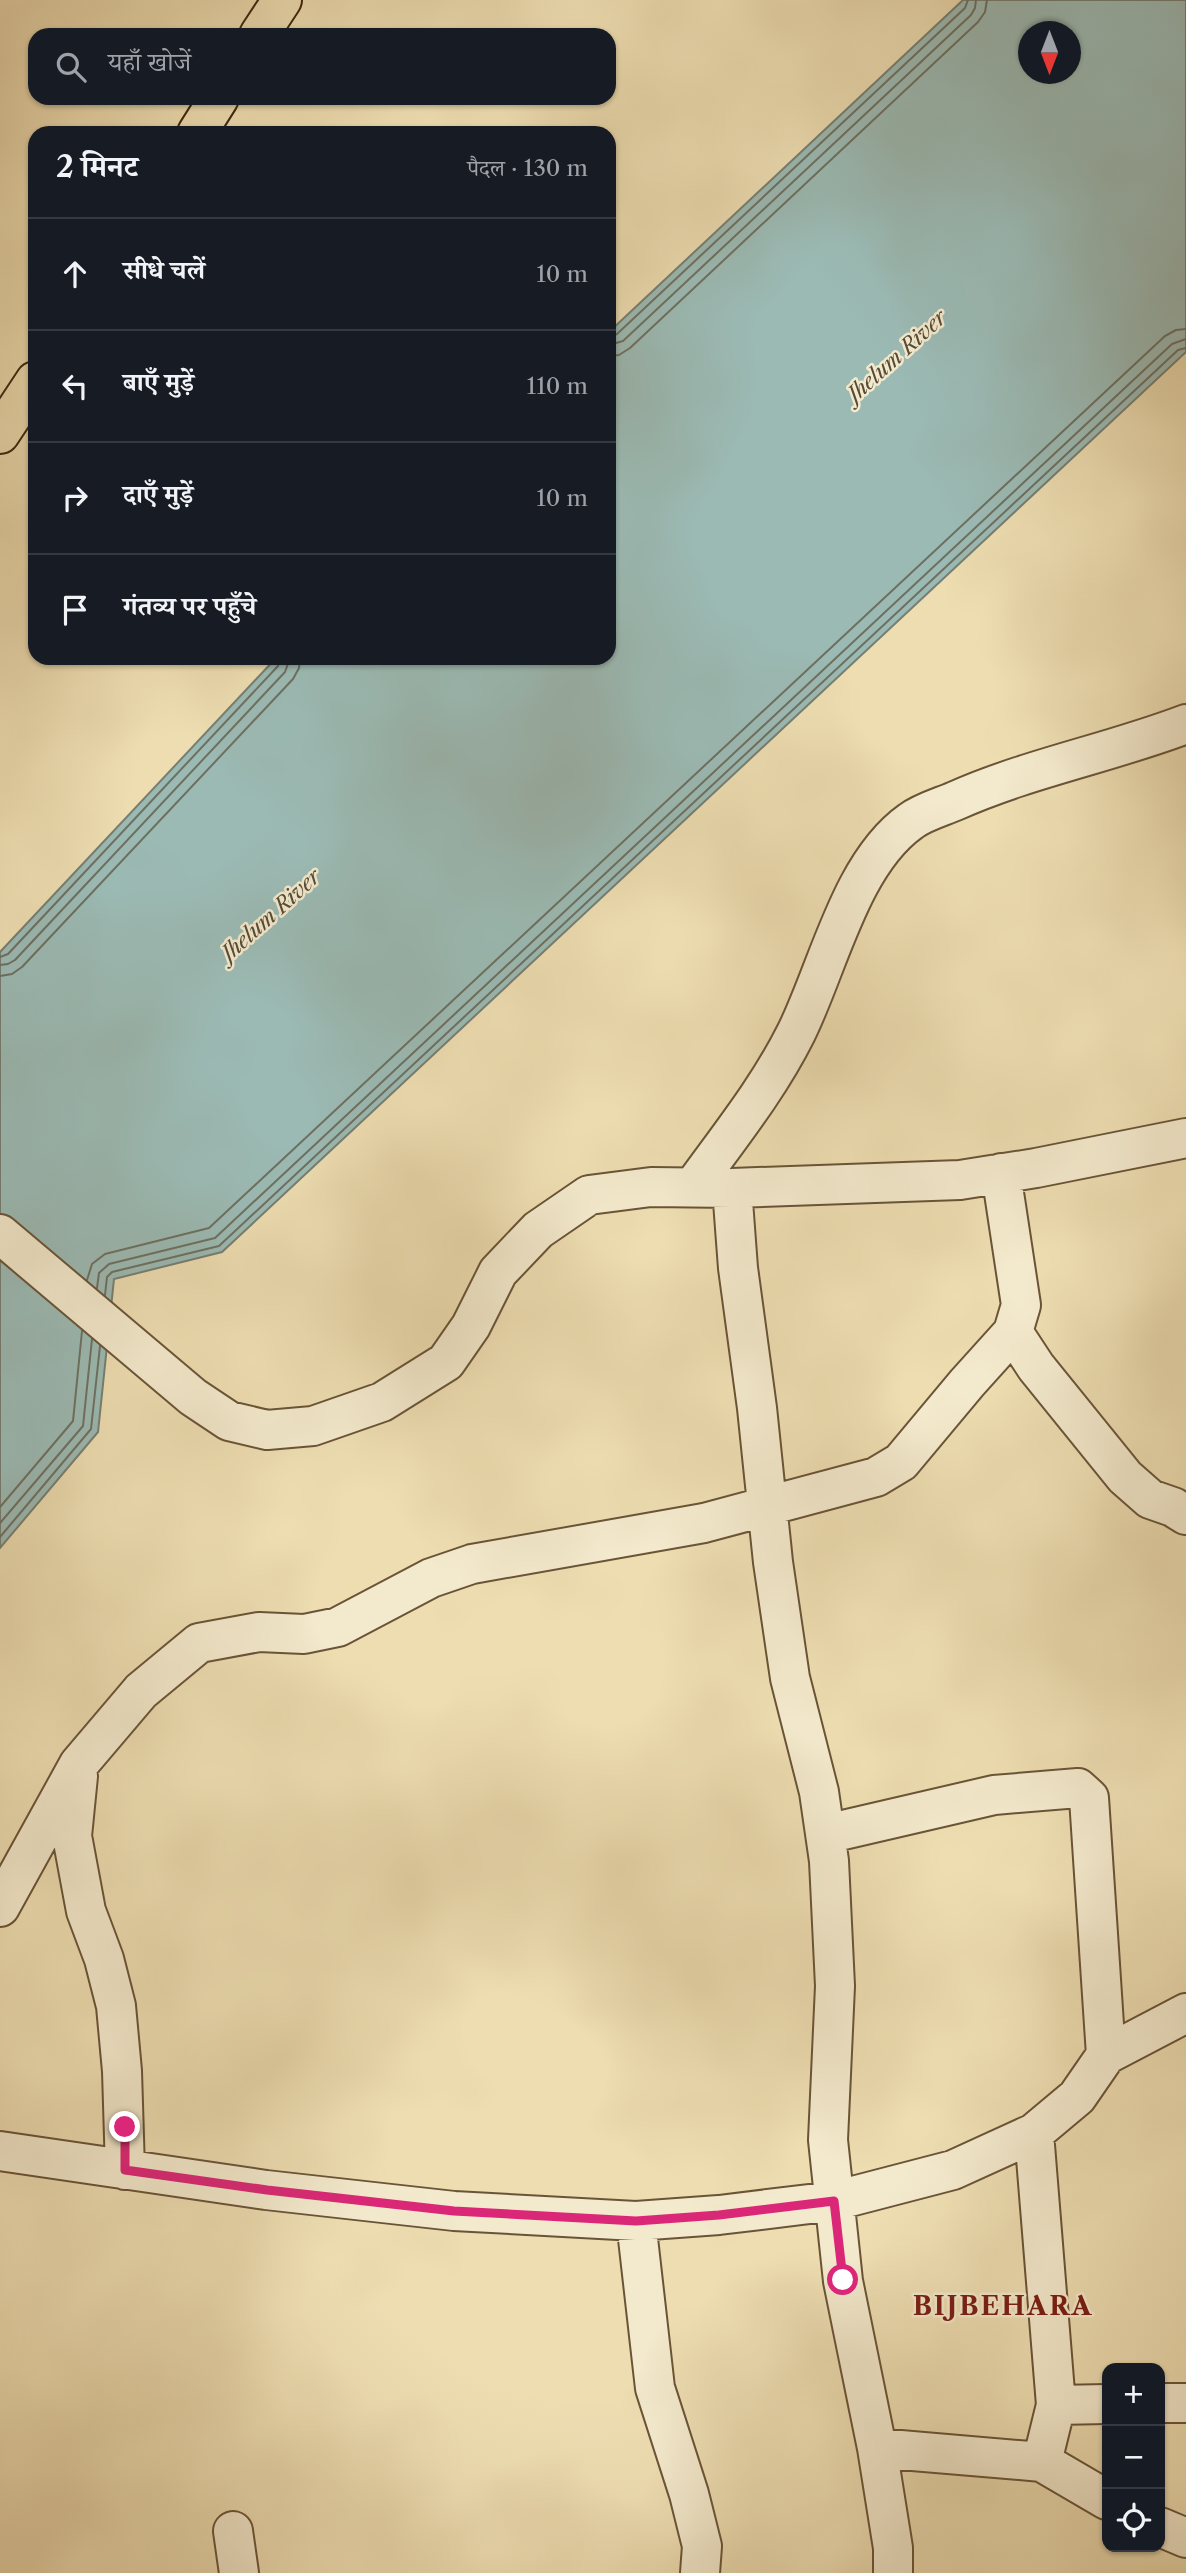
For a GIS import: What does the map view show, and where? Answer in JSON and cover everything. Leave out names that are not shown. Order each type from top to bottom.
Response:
[{"type":"main road","points":[[264,28],[282,0]]},
{"type":"main road","points":[[201,126],[215,105]]},
{"type":"main road","points":[[0,434],[28,392]]},
{"type":"street","points":[[693,1187],[777,1068],[797,1032],[853,895],[883,847],[912,821],[984,788],[1138,742],[1186,724]]},
{"type":"street","points":[[0,1234],[193,1397],[229,1422],[267,1430],[313,1426],[382,1402],[446,1362],[471,1326],[498,1272],[538,1230],[589,1195],[651,1187],[732,1188],[960,1180],[1186,1138]]},
{"type":"street","points":[[0,1907],[79,1764],[141,1691],[199,1643],[259,1632],[304,1634],[338,1627],[431,1578],[472,1564],[692,1525],[876,1477],[901,1462],[1013,1332],[1021,1305],[1001,1173]]},
{"type":"street","points":[[732,1188],[738,1268],[773,1562],[790,1678],[819,1792],[825,1834],[834,1937],[835,1986],[828,2140],[843,2280],[877,2448],[893,2548],[893,2573]]},
{"type":"street","points":[[1013,1332],[1036,1367],[1125,1477],[1150,1499],[1186,1515]]},
{"type":"street","points":[[79,1764],[72,1836],[86,1911],[104,1959],[116,2006],[122,2071],[125,2170]]},
{"type":"street","points":[[825,1834],[994,1795],[1078,1788],[1089,1798],[1107,2055]]},
{"type":"street","points":[[0,2151],[267,2190],[454,2211],[636,2221],[719,2215],[834,2201],[953,2169],[1034,2133],[1077,2097],[1107,2055],[1186,2012]]},
{"type":"street","points":[[1034,2133],[1056,2405],[1042,2462]]},
{"type":"street","points":[[636,2221],[655,2388],[689,2494],[702,2546],[700,2573]]},
{"type":"street","points":[[1165,2403],[1186,2403]]},
{"type":"street","points":[[1056,2405],[1102,2404]]},
{"type":"street","points":[[877,2448],[1042,2462],[1102,2497]]},
{"type":"street","points":[[1165,2528],[1186,2538]]},
{"type":"street","points":[[233,2531],[239,2573]]},
{"type":"water","name":"Jhelum River","points":[[963,0],[1186,0],[1186,352],[222,1252],[114,1279],[98,1432],[0,1548],[0,952],[269,665],[616,665],[616,325]]},
{"type":"district","name":"BIJBEHARA","points":[[1003,2306]]},
{"type":"route","points":[[125,2127],[125,2170],[267,2190],[454,2211],[636,2221],[719,2215],[834,2201],[843,2280]]}]
